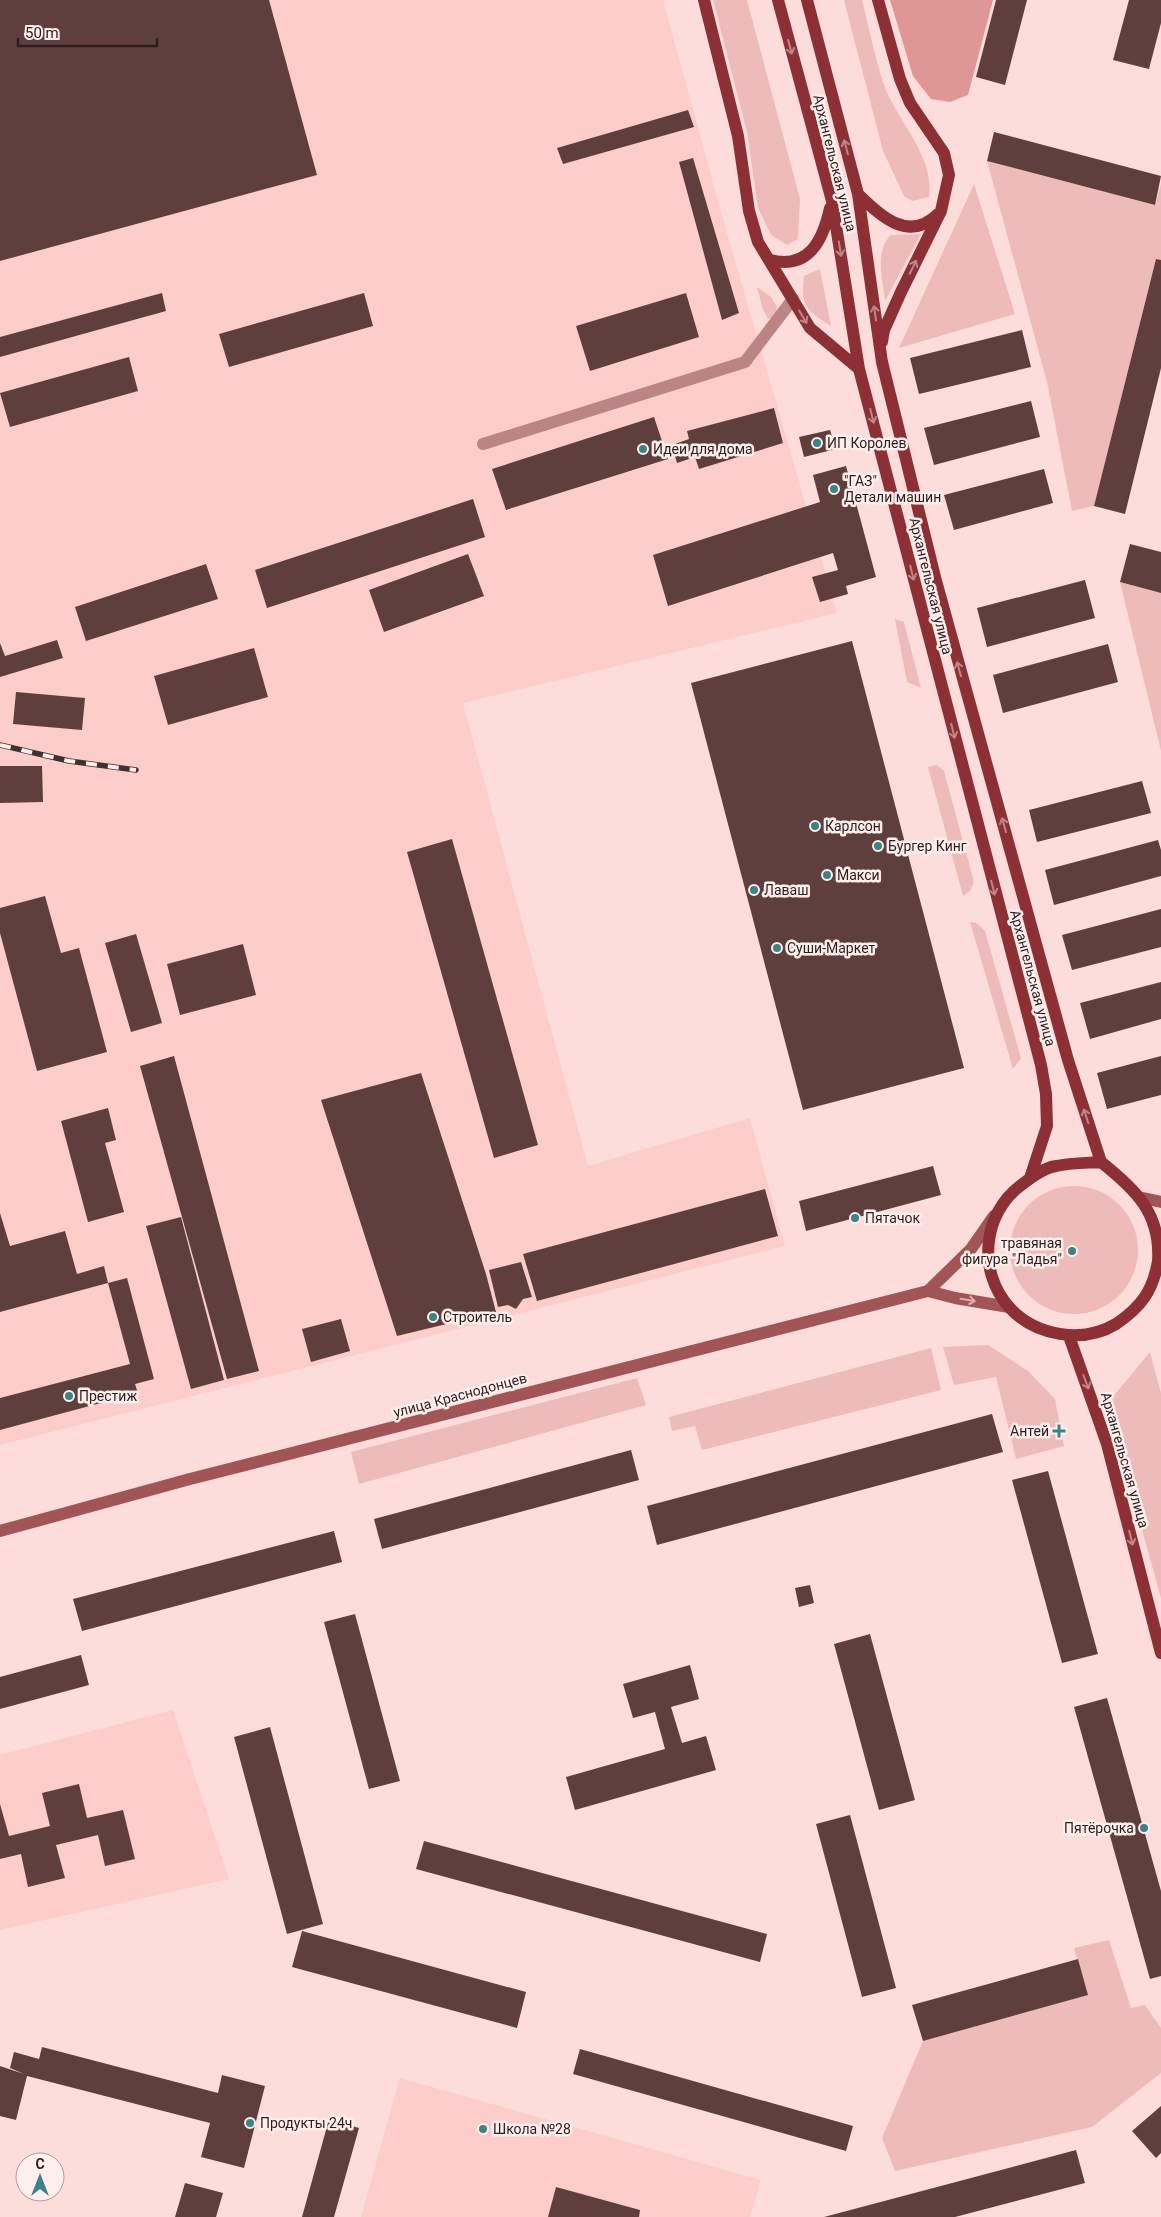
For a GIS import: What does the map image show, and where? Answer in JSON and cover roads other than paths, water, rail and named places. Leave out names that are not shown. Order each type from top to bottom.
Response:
[{"type":"main road","points":[[704,0],[738,136],[749,211],[758,242],[810,328],[860,369]]},
{"type":"main road","name":"Архангельская улица","points":[[778,0],[832,201],[860,369],[1041,1065],[1046,1094],[1047,1126],[1030,1178]]},
{"type":"main road","name":"Архангельская улица","points":[[807,0],[858,194],[882,362],[968,701],[1068,1060],[1101,1162]]},
{"type":"main road","points":[[878,0],[900,79],[910,103],[944,153],[950,175],[941,211],[884,330],[882,362]]},
{"type":"main road","points":[[858,194],[888,221],[904,227],[925,224],[941,211]]},
{"type":"main road","points":[[770,260],[781,263],[794,261],[816,246],[825,231],[832,201]]},
{"type":"main road","points":[[1101,1162],[1143,1198],[1155,1221],[1161,1247],[1154,1282],[1134,1312],[1104,1331],[1069,1336],[1036,1328],[1009,1307],[992,1279],[987,1247],[994,1216],[1006,1197],[1030,1178],[1054,1166],[1101,1162]]},
{"type":"main road","points":[[1143,1198],[1161,1202]]},
{"type":"main road","name":"улица Краснодонцев","points":[[0,1531],[190,1479],[928,1290],[970,1249],[994,1216]]},
{"type":"main road","points":[[928,1290],[955,1298],[1009,1307]]},
{"type":"main road","name":"Архангельская улица","points":[[1069,1336],[1107,1444],[1161,1653]]},
{"type":"street","points":[[483,444],[745,362],[793,299]]},
{"type":"railway","points":[[0,745],[69,761],[136,770]]},
{"type":"place","name":"ИП Королев","points":[[817,443]]},
{"type":"place","name":"Идеи для дома","points":[[643,449]]},
{"type":"place","name":"\"ГАЗ\" Детали машин","points":[[834,489]]},
{"type":"place","name":"Карлсон","points":[[815,826]]},
{"type":"place","name":"Бургер Кинг","points":[[878,846]]},
{"type":"place","name":"Макси","points":[[827,875]]},
{"type":"place","name":"Лаваш","points":[[754,890]]},
{"type":"place","name":"Суши-Маркет","points":[[777,948]]},
{"type":"place","name":"Пятачок","points":[[855,1218]]},
{"type":"place","name":"травяная фигура \"Ладья\"","points":[[1072,1251]]},
{"type":"place","name":"Строитель","points":[[433,1317]]},
{"type":"place","name":"Престиж","points":[[69,1396]]},
{"type":"place","name":"Антей","points":[[1059,1431]]},
{"type":"place","name":"Пятёрочка","points":[[1144,1828]]},
{"type":"place","name":"Продукты 24ч","points":[[250,2123]]},
{"type":"place","name":"Школа №28","points":[[483,2129]]}]
